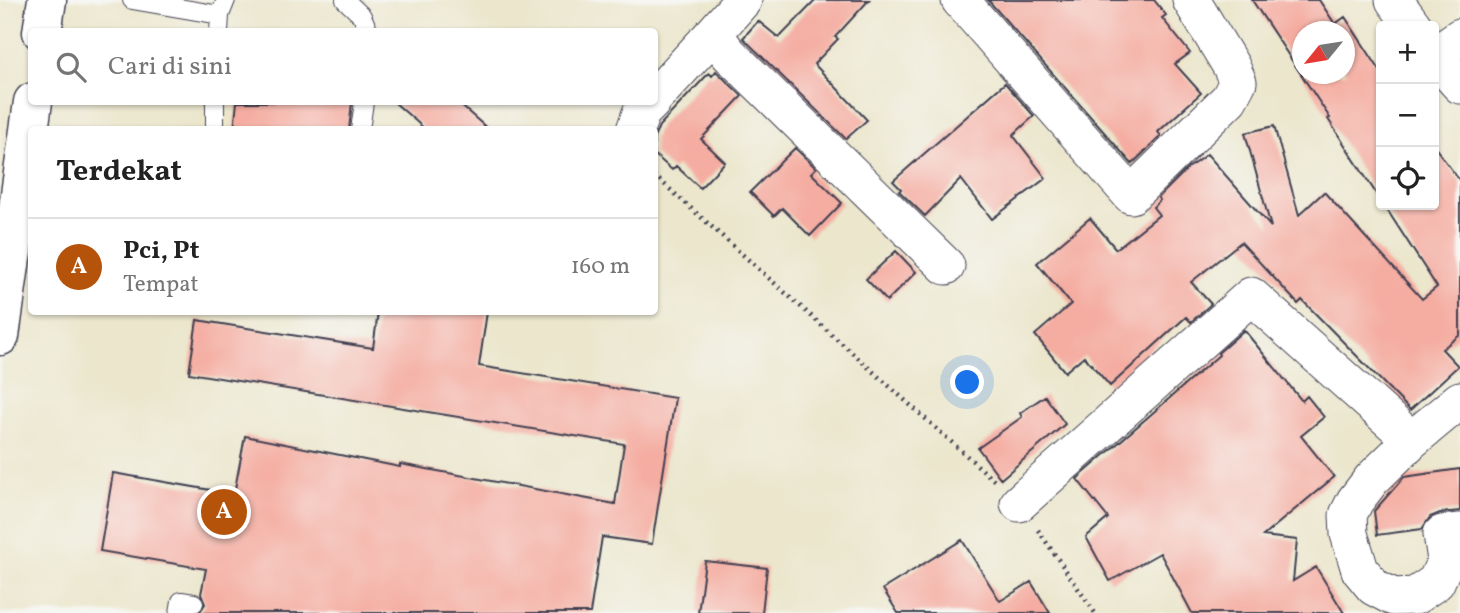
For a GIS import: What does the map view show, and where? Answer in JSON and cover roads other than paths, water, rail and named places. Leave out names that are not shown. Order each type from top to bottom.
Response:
[{"type":"highway","points":[[43,28],[47,0]]},
{"type":"highway","points":[[30,126],[33,105]]},
{"type":"highway","points":[[0,336],[28,137]]},
{"type":"street","points":[[658,94],[743,0]]},
{"type":"street","points":[[960,0],[1130,195],[1229,99],[1238,82],[1191,0]]},
{"type":"street","points":[[1394,0],[1409,21]]},
{"type":"street","points":[[713,34],[729,54],[946,266]]},
{"type":"street","points":[[1439,52],[1460,37]]},
{"type":"street","points":[[1439,62],[1460,85]]},
{"type":"street","points":[[636,126],[641,113],[648,105]]},
{"type":"street","points":[[1019,503],[1251,296],[1412,440]]},
{"type":"street","points":[[1460,400],[1412,440],[1372,480],[1355,501],[1348,515],[1349,534],[1360,570],[1374,587],[1393,597],[1415,596],[1436,582],[1446,560],[1442,534],[1460,532]]},
{"type":"lane","points":[[132,0],[221,15]]},
{"type":"lane","points":[[345,0],[362,16],[367,28]]},
{"type":"lane","points":[[215,105],[215,126]]},
{"type":"lane","points":[[361,126],[364,105]]},
{"type":"lane","points":[[178,613],[181,601],[194,603]]},
{"type":"place","name":"Pci, Pt","points":[[224,512]]}]
